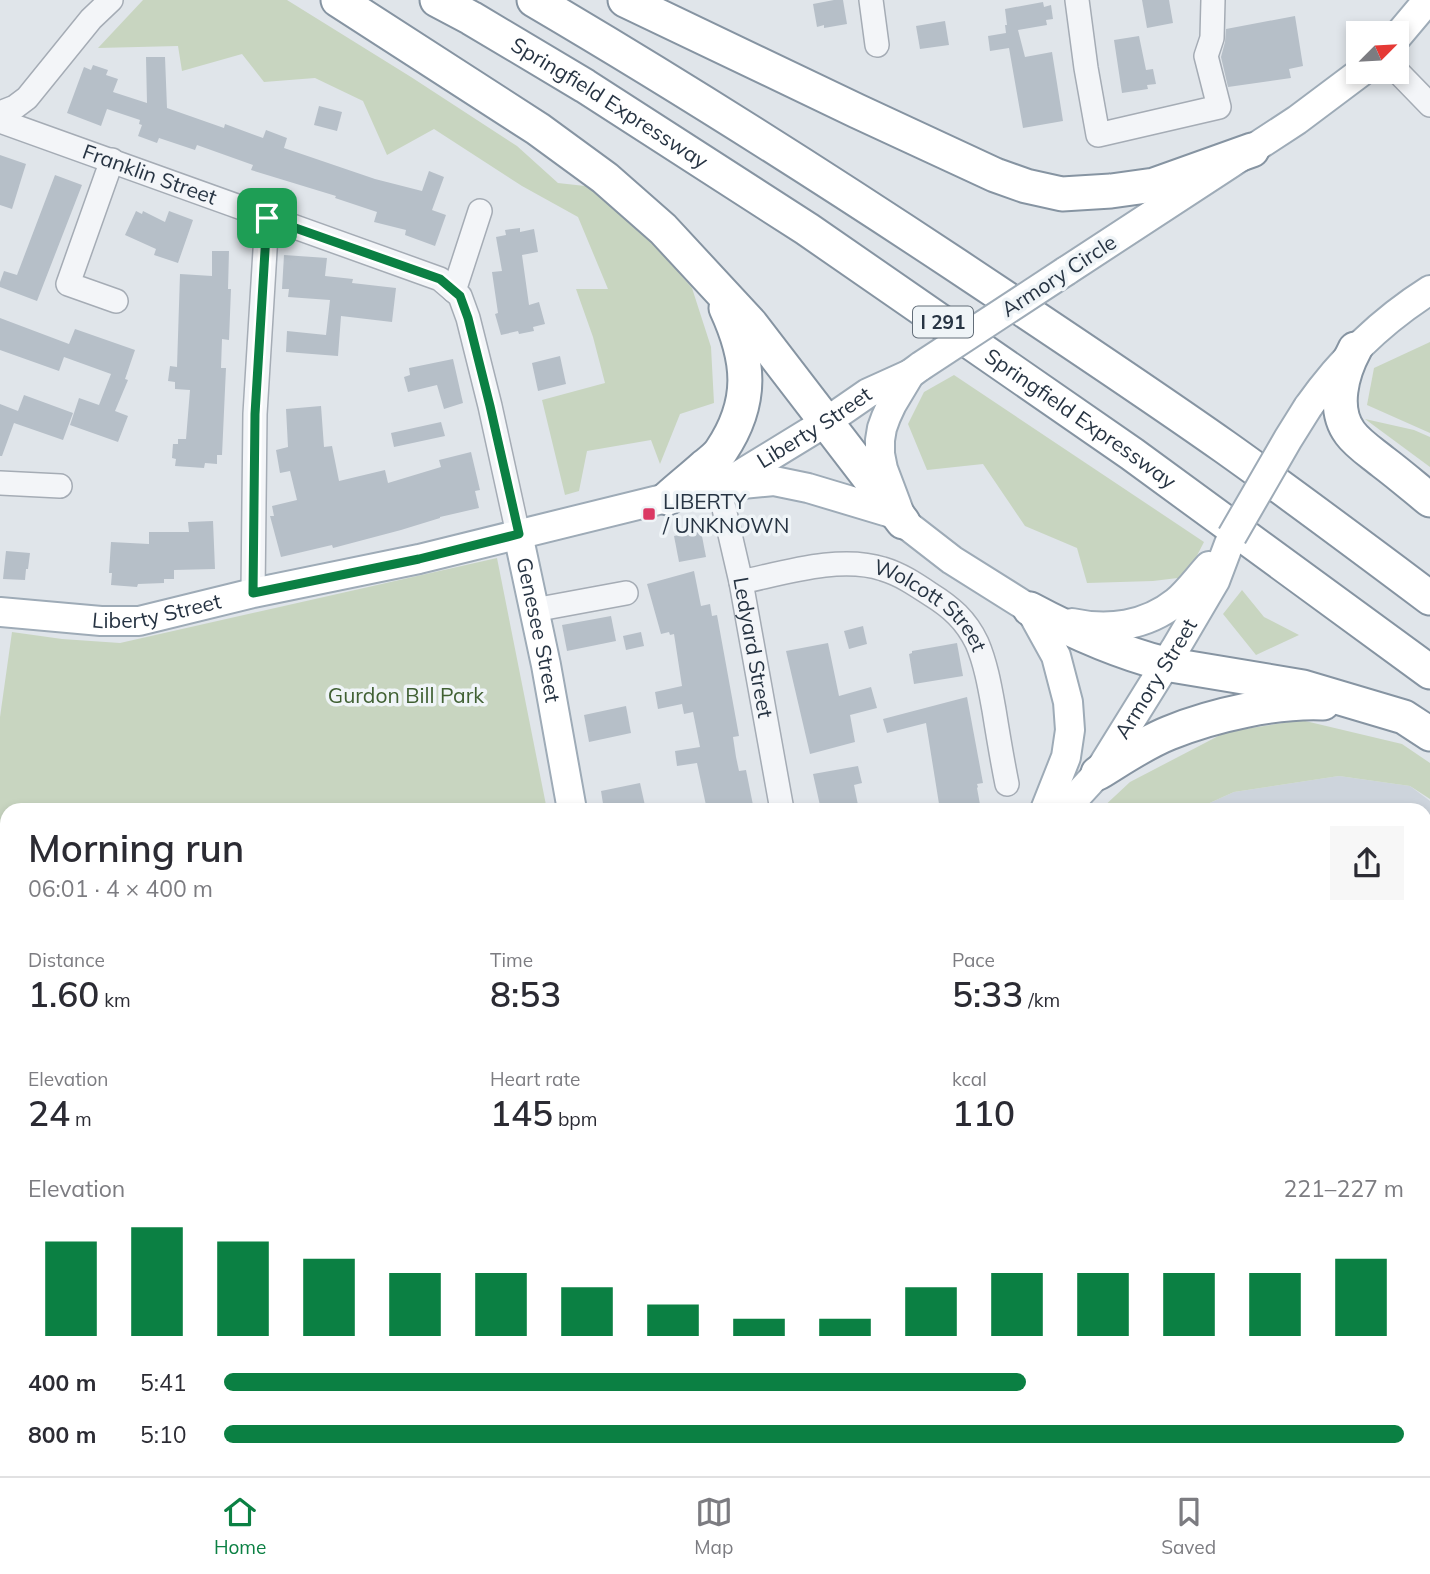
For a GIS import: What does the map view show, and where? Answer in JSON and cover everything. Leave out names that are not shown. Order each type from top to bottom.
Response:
[{"type":"highway","points":[[338,0],[538,129],[605,178],[663,229],[751,324],[901,519]]},
{"type":"highway","name":"Springfield Expressway","points":[[437,0],[585,86],[807,229],[1143,462],[1430,672]]},
{"type":"highway","name":"I 291","points":[[534,0],[727,117],[1004,297],[1224,447],[1430,598]]},
{"type":"highway","points":[[625,0],[882,123],[995,175],[1026,186],[1062,194],[1154,185],[1252,150]]},
{"type":"highway","points":[[668,498],[720,453],[739,416],[746,378],[742,351],[715,284]]},
{"type":"highway","points":[[1355,349],[1341,386],[1343,421],[1362,445],[1430,500]]},
{"type":"highway","points":[[1036,612],[1069,630],[1147,659],[1303,687],[1404,717],[1430,734]]},
{"type":"highway","points":[[1098,773],[1168,733],[1209,719],[1307,702],[1360,704]]},
{"type":"main road","points":[[1409,23],[1428,0]]},
{"type":"main road","name":"Armory Circle","points":[[901,519],[883,469],[880,440],[889,410],[915,370],[1252,150],[1346,83]]},
{"type":"main road","points":[[1355,349],[1390,317],[1430,290]]},
{"type":"main road","name":"Armory Street","points":[[1070,803],[1098,773],[1215,581],[1213,570],[1308,407],[1323,385],[1355,349]]},
{"type":"main road","name":"Liberty Street","points":[[719,486],[826,422],[868,393],[915,370]]},
{"type":"main road","name":"Liberty Street","points":[[0,612],[101,621],[139,621],[253,593],[419,559],[719,486],[774,481],[808,488],[901,519]]},
{"type":"main road","points":[[901,519],[951,560],[1036,612],[1083,625],[1104,628],[1151,617],[1174,604],[1213,570]]},
{"type":"main road","name":"Genesee Street","points":[[519,534],[571,803]]},
{"type":"main road","points":[[1036,612],[1056,656],[1068,702],[1070,730],[1066,757],[1048,803]]},
{"type":"street","points":[[0,113],[16,107],[27,98],[90,19],[111,0]]},
{"type":"street","points":[[871,0],[877,46]]},
{"type":"street","points":[[1077,0],[1098,135],[1220,107],[1206,56],[1212,38],[1213,0]]},
{"type":"street","points":[[1409,84],[1429,103]]},
{"type":"street","name":"Franklin Street","points":[[0,121],[440,279],[454,291]]},
{"type":"street","points":[[112,160],[68,284],[116,302]]},
{"type":"street","points":[[454,291],[481,211]]},
{"type":"street","points":[[253,593],[255,414],[267,218]]},
{"type":"street","name":"Genesee Street","points":[[454,291],[460,296],[468,318],[519,534]]},
{"type":"street","points":[[0,483],[60,486]]},
{"type":"street","name":"Ledyard Street","points":[[719,486],[741,582],[781,803]]},
{"type":"street","name":"Wolcott Street","points":[[741,582],[823,566],[862,564],[908,579],[939,599],[964,621],[977,644],[987,672],[1007,784]]},
{"type":"street","points":[[534,610],[626,593]]},
{"type":"shaded area","points":[[1339,776],[1410,786],[1430,803],[1210,803],[1234,792]]},
{"type":"green space","points":[[143,0],[287,0],[517,146],[558,183],[594,187],[644,233],[692,288],[711,347],[714,403],[680,414],[660,464],[651,440],[587,451],[579,491],[565,495],[542,400],[605,383],[576,289],[608,289],[578,217],[522,186],[434,129],[387,155],[363,101],[315,78],[264,82],[242,54],[182,71],[178,46],[98,48]]},
{"type":"green space","points":[[1430,342],[1430,433],[1367,405],[1374,368]]},
{"type":"green space","points":[[954,375],[1204,542],[1186,577],[1087,583],[1077,548],[1025,526],[983,464],[927,470],[908,424],[924,392]]},
{"type":"green space","points":[[1365,419],[1414,430],[1430,437],[1430,467]]},
{"type":"green space","name":"Gurdon Bill Park","points":[[497,558],[546,803],[0,803],[0,717],[12,632],[120,643]]},
{"type":"green space","points":[[1242,590],[1264,617],[1299,635],[1256,655],[1223,614]]},
{"type":"green space","points":[[1301,720],[1402,744],[1430,763],[1430,799],[1410,786],[1339,776],[1234,792],[1210,803],[1108,803],[1130,782],[1226,732]]},
{"type":"building","points":[[843,0],[847,24],[817,27],[813,4]]},
{"type":"building","points":[[1142,0],[1169,0],[1173,23],[1147,28]]},
{"type":"building","points":[[1043,2],[1044,7],[1051,5],[1053,19],[1046,20],[1047,25],[1018,30],[1025,57],[1052,52],[1063,121],[1023,128],[1009,48],[990,51],[988,36],[1006,33],[1005,9]]},
{"type":"building","points":[[1295,16],[1303,66],[1289,69],[1291,78],[1228,87],[1221,57],[1226,29]]},
{"type":"building","points":[[945,21],[949,45],[920,49],[916,26]]},
{"type":"building","points":[[1139,36],[1146,70],[1153,69],[1156,84],[1147,85],[1148,89],[1122,93],[1114,40]]},
{"type":"building","points":[[146,57],[165,57],[167,108],[263,138],[266,130],[287,138],[284,148],[375,179],[422,191],[429,171],[444,177],[432,210],[446,215],[435,246],[405,235],[406,230],[374,222],[377,212],[335,198],[336,196],[251,170],[253,165],[197,145],[195,150],[159,138],[157,143],[138,136],[142,125],[139,124],[140,120],[107,109],[101,126],[67,113],[84,67],[91,70],[93,65],[108,70],[106,75],[118,79],[113,92],[147,103]]},
{"type":"building","points":[[319,106],[342,112],[337,131],[314,125]]},
{"type":"building","points":[[0,155],[26,164],[12,209],[0,205]]},
{"type":"building","points":[[55,175],[82,185],[37,301],[0,287],[0,282],[4,271],[17,275]]},
{"type":"building","points":[[136,211],[142,214],[143,211],[165,222],[169,211],[193,220],[178,263],[154,255],[156,249],[125,235]]},
{"type":"building","points":[[520,228],[520,232],[534,229],[538,252],[522,255],[529,305],[539,302],[545,324],[533,327],[534,331],[501,335],[495,314],[498,313],[492,272],[502,271],[496,237],[506,235],[505,230]]},
{"type":"building","points":[[212,251],[229,251],[228,289],[231,289],[229,340],[222,339],[221,368],[226,368],[222,455],[217,455],[217,464],[205,463],[204,468],[175,466],[176,459],[172,458],[173,444],[178,444],[178,439],[186,439],[190,390],[175,389],[175,382],[168,381],[170,366],[177,367],[180,274],[212,276]]},
{"type":"building","points":[[284,255],[327,258],[325,276],[353,279],[352,283],[396,288],[392,322],[341,316],[338,356],[286,352],[287,331],[326,335],[330,300],[288,297],[289,289],[282,289]]},
{"type":"building","points":[[0,318],[69,344],[75,329],[135,350],[125,379],[128,380],[115,411],[128,416],[118,442],[70,425],[79,398],[99,405],[111,374],[64,357],[59,371],[0,350]]},
{"type":"building","points":[[560,356],[566,384],[538,391],[532,363]]},
{"type":"building","points":[[453,359],[463,403],[444,409],[437,385],[408,392],[404,377],[410,375],[409,368]]},
{"type":"building","points":[[24,395],[73,413],[63,440],[14,423],[0,456],[0,404],[18,411]]},
{"type":"building","points":[[321,406],[324,447],[332,446],[339,481],[385,470],[388,483],[441,467],[439,460],[471,452],[480,490],[475,491],[479,508],[333,548],[332,545],[281,557],[270,516],[274,516],[272,506],[297,500],[290,471],[280,473],[276,450],[288,447],[286,409]]},
{"type":"building","points":[[441,422],[445,436],[394,447],[391,433]]},
{"type":"building","points":[[213,521],[215,569],[174,570],[174,579],[164,579],[164,583],[138,584],[137,587],[111,585],[111,542],[149,544],[149,532],[189,532],[188,522]]},
{"type":"building","points":[[701,531],[706,557],[679,562],[674,536]]},
{"type":"building","points":[[6,551],[30,553],[25,580],[3,579]]},
{"type":"building","points":[[694,571],[701,606],[710,604],[712,616],[717,615],[739,736],[733,737],[736,757],[739,771],[746,770],[753,803],[706,803],[697,763],[677,766],[675,751],[700,747],[693,712],[684,714],[682,704],[658,709],[655,692],[682,686],[674,634],[661,634],[647,584]]},
{"type":"building","points":[[611,616],[616,641],[567,651],[562,625]]},
{"type":"building","points":[[863,626],[867,644],[849,649],[844,631]]},
{"type":"building","points":[[641,632],[644,646],[626,650],[623,636]]},
{"type":"building","points":[[828,643],[839,696],[871,687],[877,708],[850,715],[855,742],[810,754],[786,651]]},
{"type":"building","points":[[957,643],[963,676],[914,684],[909,654],[912,651]]},
{"type":"building","points":[[967,697],[983,783],[977,784],[980,803],[939,803],[926,723],[887,733],[883,719]]},
{"type":"building","points":[[626,706],[631,733],[589,742],[584,715]]},
{"type":"building","points":[[858,766],[862,783],[854,785],[858,803],[819,803],[813,774]]},
{"type":"building","points":[[640,783],[644,803],[603,803],[601,791]]},
{"type":"place","name":"LIBERTY / UNKNOWN","points":[[649,514]]},
{"type":"route","points":[[267,218],[440,279],[460,296],[490,406],[519,534],[419,559],[253,593],[255,414],[267,218]]}]
